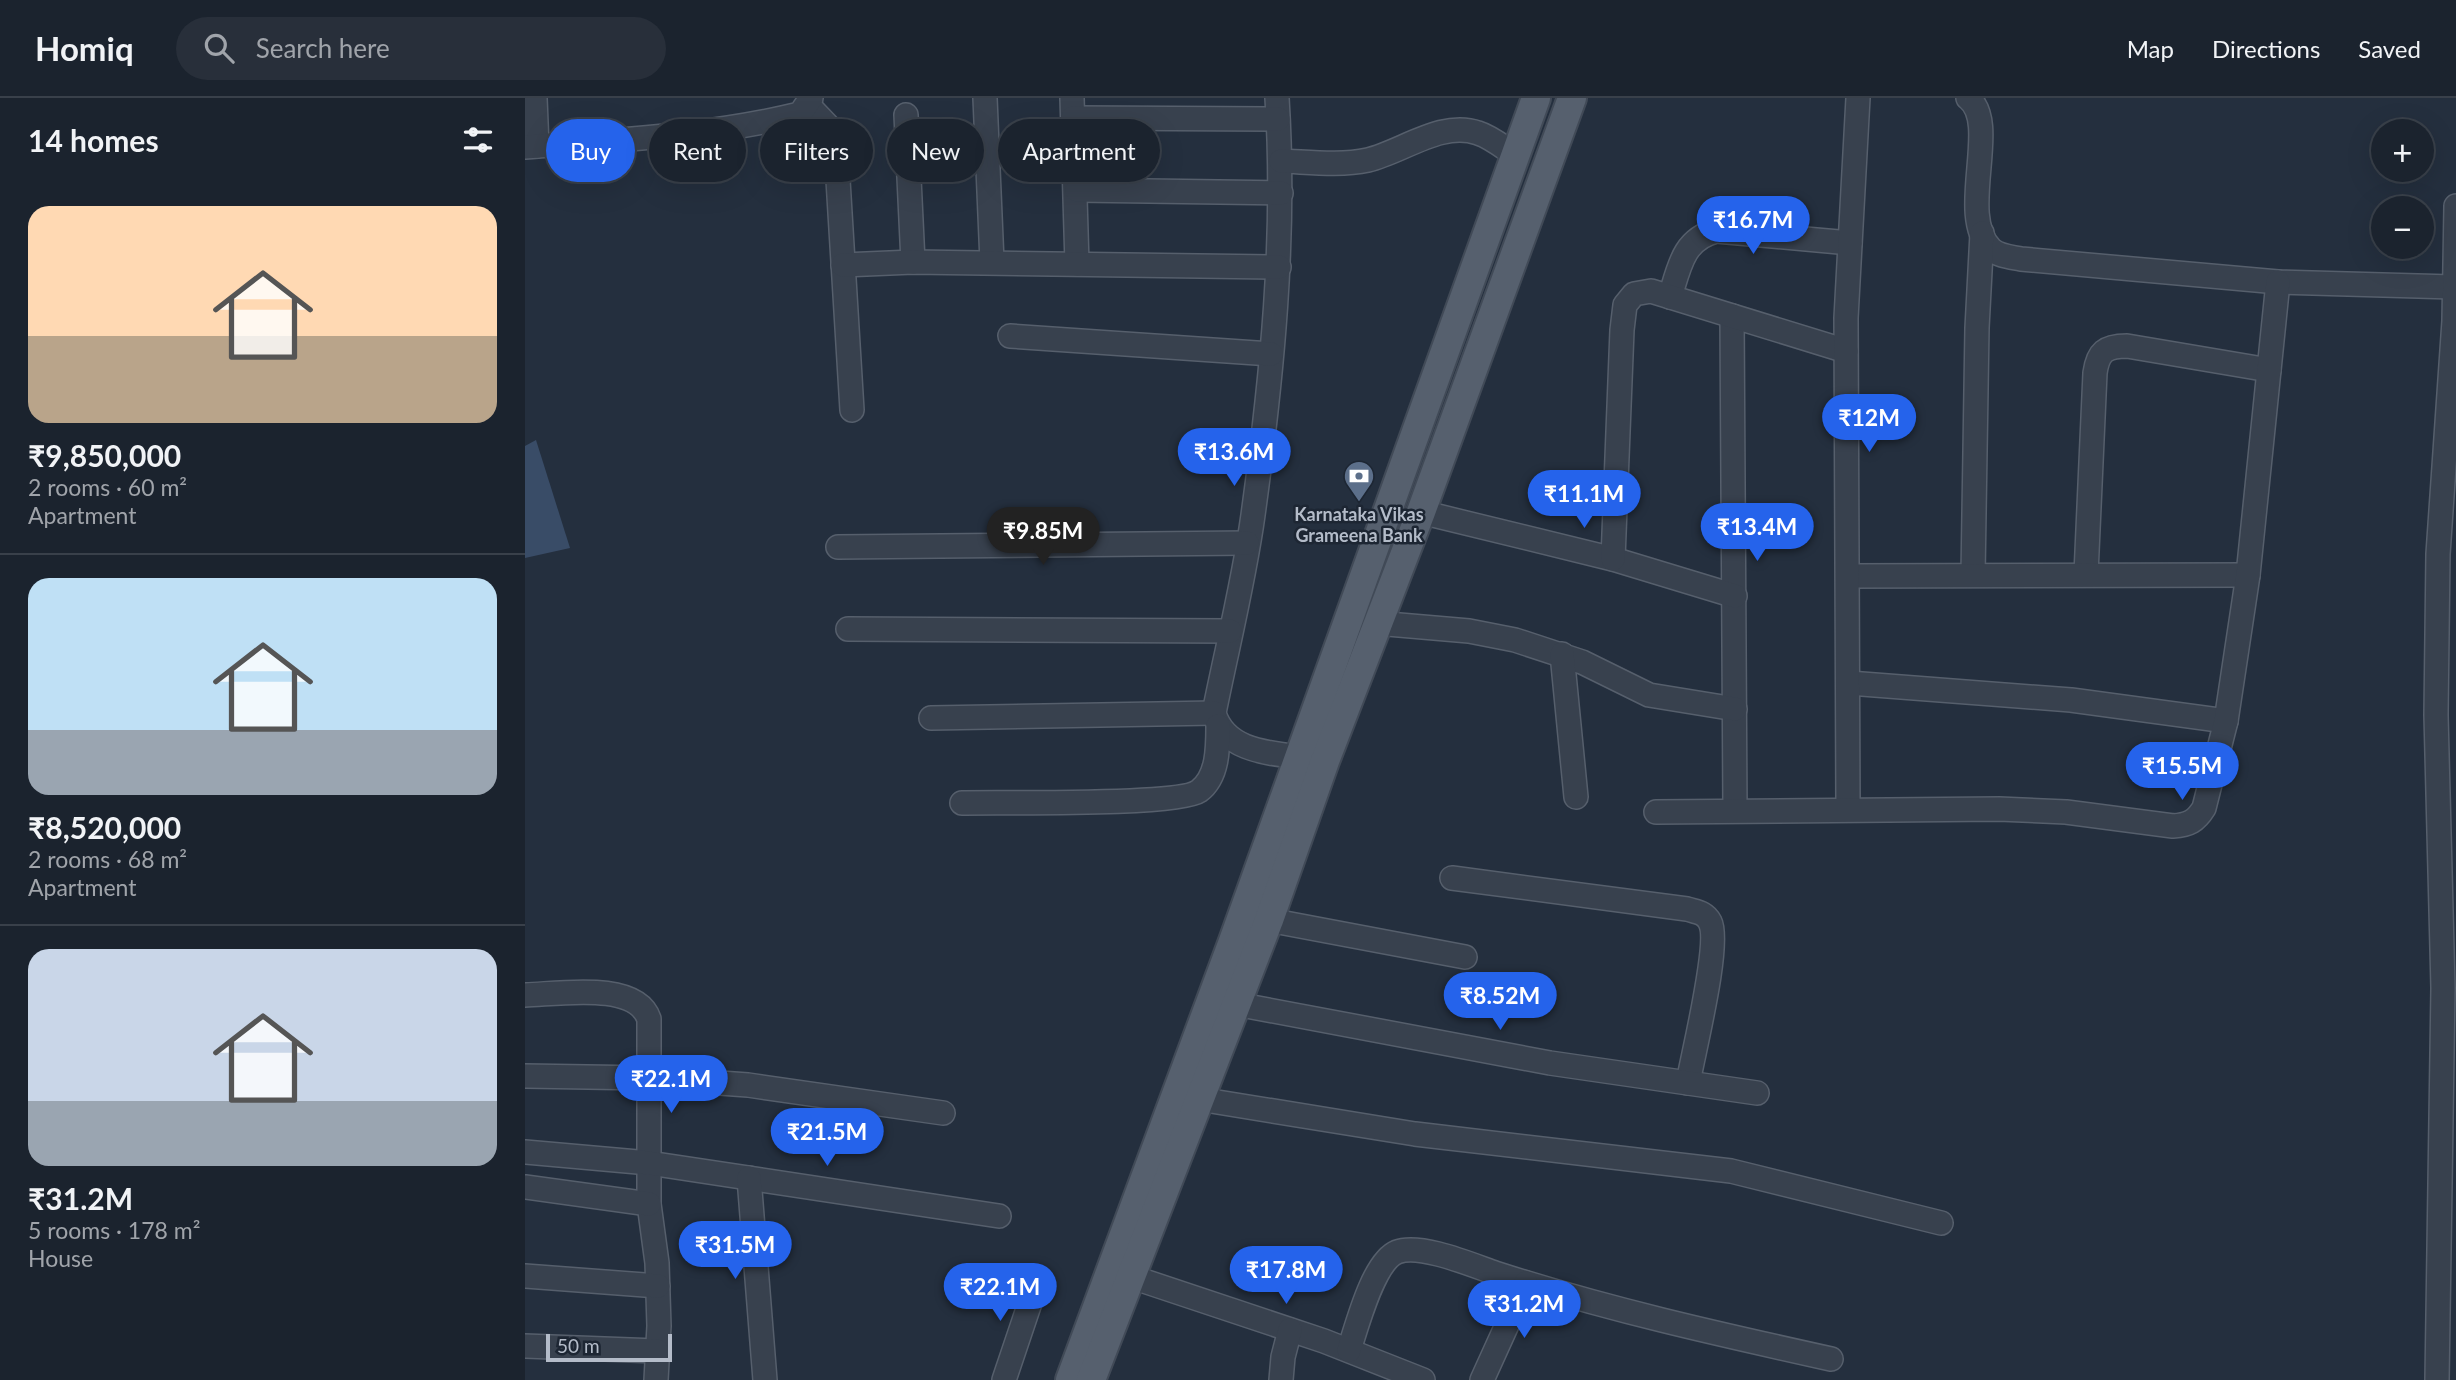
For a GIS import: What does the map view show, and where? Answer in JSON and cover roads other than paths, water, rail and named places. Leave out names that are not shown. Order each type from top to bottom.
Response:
[{"type":"main road","points":[[1091,1380],[1236,1004],[1298,757],[1536,98]]},
{"type":"main road","points":[[1070,1380],[1256,916],[1325,761],[1421,512],[1572,98]]},
{"type":"street","points":[[535,98],[531,147],[683,136],[800,114],[809,102],[829,127],[836,147],[852,410]]},
{"type":"street","points":[[985,98],[992,262]]},
{"type":"street","points":[[1848,808],[1846,351],[1859,98]]},
{"type":"street","points":[[1968,98],[1974,103],[1980,117],[1977,202],[1982,233],[1977,328],[1973,575]]},
{"type":"street","points":[[962,803],[1143,800],[1186,796],[1198,792],[1207,782],[1216,762],[1216,720],[1247,543],[1271,354],[1279,267],[1281,193],[1277,108],[1072,108],[1077,190],[1077,264]]},
{"type":"street","points":[[906,116],[913,262]]},
{"type":"street","points":[[1281,160],[1337,163],[1368,160],[1448,132],[1464,130],[1485,136],[1515,155]]},
{"type":"street","points":[[1077,190],[1281,193]]},
{"type":"street","points":[[2437,1380],[2443,988],[2436,715],[2438,554],[2454,321],[2456,206]]},
{"type":"street","points":[[1670,297],[1682,259],[1701,235],[1717,231],[1850,243]]},
{"type":"street","points":[[1982,233],[1990,248],[2001,255],[2021,259],[2278,282],[2453,287]]},
{"type":"street","points":[[843,265],[992,262],[1279,267]]},
{"type":"street","points":[[1656,813],[1848,808],[1999,809],[2066,812],[2156,825],[2187,825],[2197,819],[2204,808],[2226,721],[2248,575],[2278,282]]},
{"type":"street","points":[[1613,559],[1619,382],[1625,305],[1634,294],[1651,291],[1846,351]]},
{"type":"street","points":[[1732,316],[1735,810]]},
{"type":"street","points":[[1010,336],[1271,354]]},
{"type":"street","points":[[2086,574],[2095,373],[2097,359],[2102,351],[2112,346],[2127,346],[2269,370]]},
{"type":"street","points":[[1421,512],[1613,559],[1735,596]]},
{"type":"street","points":[[838,547],[1247,543]]},
{"type":"street","points":[[1848,576],[2248,575]]},
{"type":"street","points":[[1376,623],[1469,631],[1515,640],[1562,654],[1649,695],[1735,709]]},
{"type":"street","points":[[848,629],[1230,631]]},
{"type":"street","points":[[1562,654],[1576,797]]},
{"type":"street","points":[[1849,683],[2071,699],[2226,721]]},
{"type":"street","points":[[930,718],[1216,720]]},
{"type":"street","points":[[1216,720],[1229,738],[1249,748],[1325,761]]},
{"type":"street","points":[[1452,878],[1687,909],[1703,914],[1711,922],[1713,947],[1688,1083]]},
{"type":"street","points":[[1256,916],[1465,957]]},
{"type":"street","points":[[525,995],[622,995],[645,1008],[649,1019],[649,1204],[658,1286],[656,1380]]},
{"type":"street","points":[[1236,1004],[1550,1063],[1757,1093]]},
{"type":"street","points":[[525,1076],[748,1085],[943,1113]]},
{"type":"street","points":[[1199,1099],[1415,1134],[1731,1171],[1941,1223]]},
{"type":"street","points":[[525,1152],[649,1163],[999,1216]]},
{"type":"street","points":[[749,1178],[765,1380]]},
{"type":"street","points":[[525,1187],[649,1204]]},
{"type":"street","points":[[1349,1350],[1375,1278],[1386,1260],[1395,1252],[1409,1249],[1448,1257],[1526,1283],[1662,1321],[1831,1359]]},
{"type":"street","points":[[525,1276],[658,1286]]},
{"type":"street","points":[[1132,1278],[1349,1350],[1423,1380]]},
{"type":"street","points":[[1004,1380],[1038,1279]]},
{"type":"street","points":[[1482,1380],[1526,1283]]},
{"type":"street","points":[[1281,1380],[1283,1357],[1290,1330]]},
{"type":"street","points":[[525,1346],[657,1351]]},
{"type":"water","points":[[536,440],[570,548],[525,558],[525,446]]},
{"type":"place","name":"Karnataka Vikas Grameena Bank","points":[[1359,503]]}]
